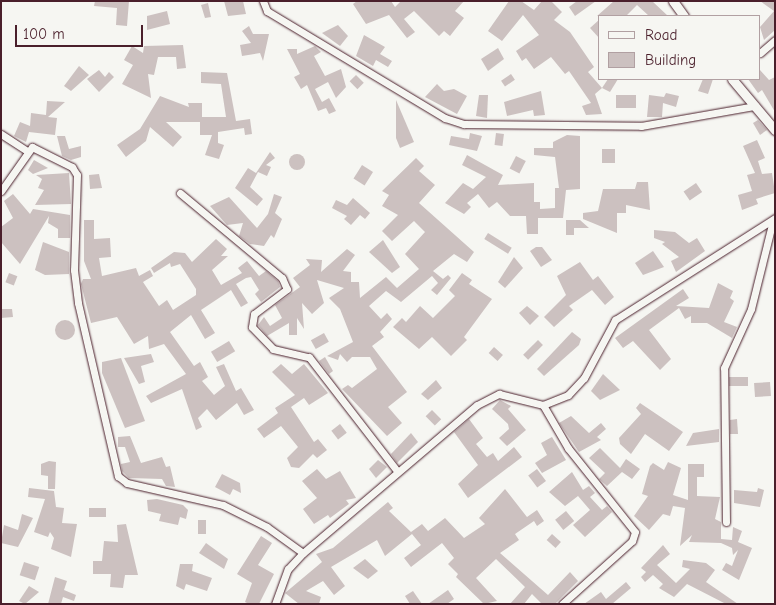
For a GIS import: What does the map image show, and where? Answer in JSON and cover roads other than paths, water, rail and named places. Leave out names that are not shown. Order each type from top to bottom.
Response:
[{"type":"street","points":[[263,1],[266,12],[445,118],[464,124],[641,126],[755,106]]},
{"type":"street","points":[[673,1],[683,15]]},
{"type":"street","points":[[761,52],[775,40]]},
{"type":"street","points":[[733,80],[775,130]]},
{"type":"street","points":[[1,134],[26,150],[42,149],[72,167],[77,176],[74,270],[78,303],[118,476],[127,483],[223,505],[267,527],[303,553]]},
{"type":"street","points":[[1,191],[26,150]]},
{"type":"street","points":[[180,193],[282,278],[287,289],[254,314],[252,327],[272,349],[309,357],[398,471]]},
{"type":"street","points":[[274,604],[288,569],[303,553],[398,471],[488,398],[509,394],[543,404],[568,395],[581,382],[615,320],[774,219]]},
{"type":"street","points":[[726,522],[724,368],[751,309],[774,219]]},
{"type":"street","points":[[543,404],[568,448],[635,532],[608,565],[562,604]]}]
